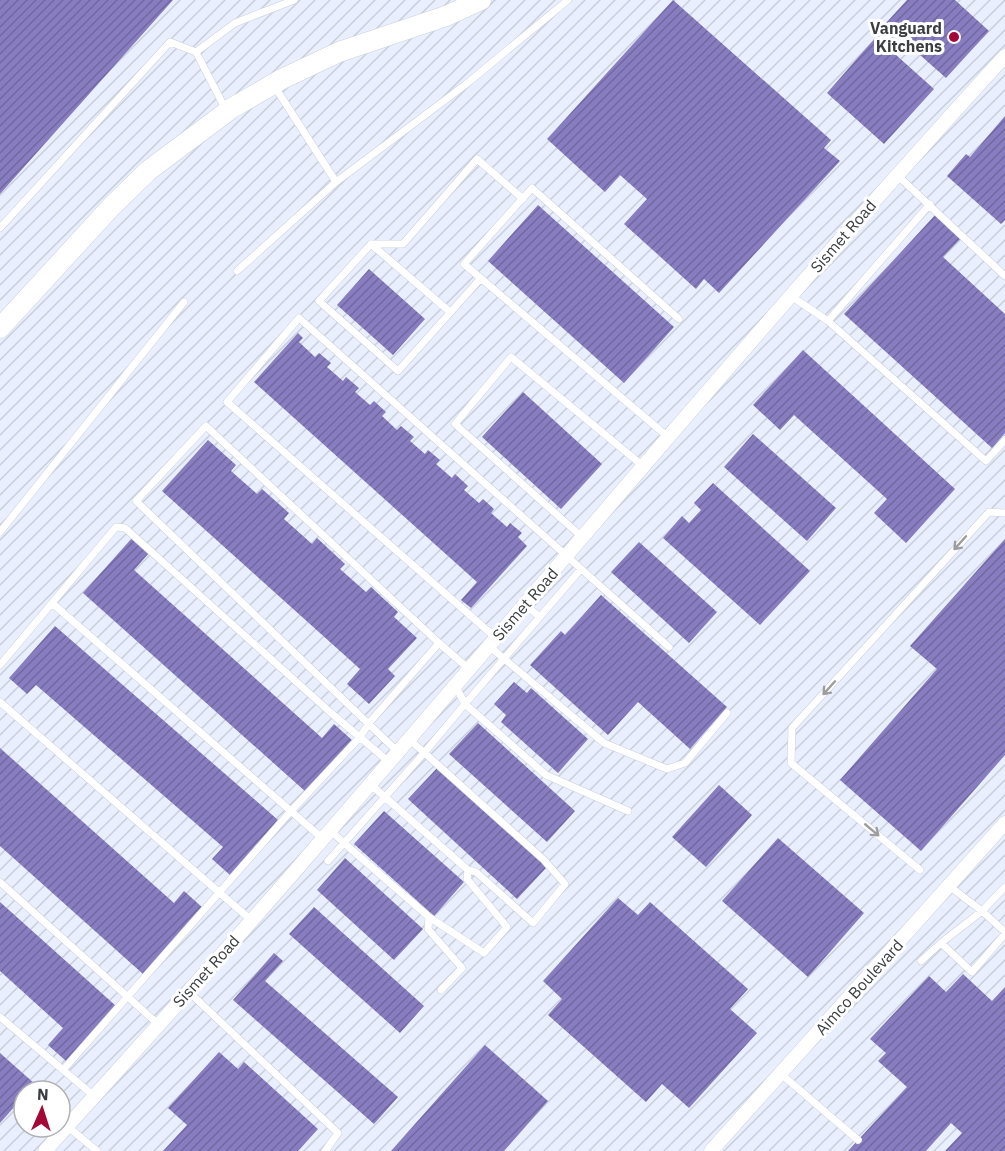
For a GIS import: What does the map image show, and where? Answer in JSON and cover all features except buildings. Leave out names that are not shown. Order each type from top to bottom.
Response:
[{"type":"street","points":[[0,328],[111,207],[149,170],[227,112],[273,84],[339,52],[446,16],[481,0]]},
{"type":"street","name":"Sismet Road","points":[[72,1121],[327,835],[668,437],[897,175],[1005,56]]},
{"type":"street","name":"Aimco Boulevard","points":[[711,1151],[1005,823]]},
{"type":"street","name":"Sismet Road","points":[[45,1151],[56,1139]]},
{"type":"lane","points":[[268,10],[276,0]]},
{"type":"lane","points":[[196,52],[235,23],[294,0]]},
{"type":"lane","points":[[237,271],[336,182],[465,85],[568,0]]},
{"type":"lane","points":[[0,228],[170,42],[196,52],[227,112]]},
{"type":"lane","points":[[273,84],[336,182]]},
{"type":"lane","points":[[481,278],[398,371],[319,301],[371,244],[403,244],[477,159],[523,199]]},
{"type":"lane","points":[[897,175],[1005,276]]},
{"type":"lane","points":[[668,437],[464,264],[532,188],[679,319]]},
{"type":"lane","points":[[828,321],[930,204]]},
{"type":"lane","points":[[371,244],[450,312]]},
{"type":"lane","points":[[791,296],[828,321],[986,461],[1005,440]]},
{"type":"lane","points":[[0,531],[183,302]]},
{"type":"lane","points":[[669,647],[299,318],[227,402],[492,642],[504,658],[604,743],[667,769],[685,763],[727,713]]},
{"type":"lane","points":[[582,537],[455,424],[511,357],[643,466]]},
{"type":"lane","points":[[394,757],[369,723],[136,501],[206,426],[469,669]]},
{"type":"lane","points":[[920,870],[791,763],[792,728],[989,512],[1005,513]]},
{"type":"lane","points":[[0,665],[116,527],[125,528],[360,737],[394,757]]},
{"type":"lane","points":[[328,861],[424,753],[581,569]]},
{"type":"lane","points":[[52,603],[291,811],[327,835],[344,843],[429,917],[484,953],[507,927],[467,879],[468,870]]},
{"type":"lane","points":[[524,604],[540,617]]},
{"type":"lane","points":[[63,1070],[291,811],[360,737],[369,723],[439,643]]},
{"type":"lane","points":[[455,685],[465,704],[546,775],[628,811]]},
{"type":"lane","points":[[0,702],[251,920]]},
{"type":"lane","points":[[370,784],[468,870],[476,872],[533,923],[565,884],[544,860],[409,739]]},
{"type":"lane","points":[[0,882],[158,1024]]},
{"type":"lane","points":[[941,944],[972,972],[1005,933],[982,911],[949,886]]},
{"type":"lane","points":[[921,961],[982,911],[1005,887]]},
{"type":"lane","points":[[429,917],[428,928],[462,968],[441,990]]},
{"type":"lane","points":[[188,991],[338,1133],[325,1151]]},
{"type":"lane","points":[[0,1017],[94,1096]]},
{"type":"lane","points":[[781,1074],[858,1140]]},
{"type":"lane","points":[[72,1130],[88,1148],[98,1151]]},
{"type":"shaded area","points":[[0,0],[1005,0],[1005,1151],[0,1151]]},
{"type":"place","name":"Vanguard Kitchens","points":[[954,37]]}]
